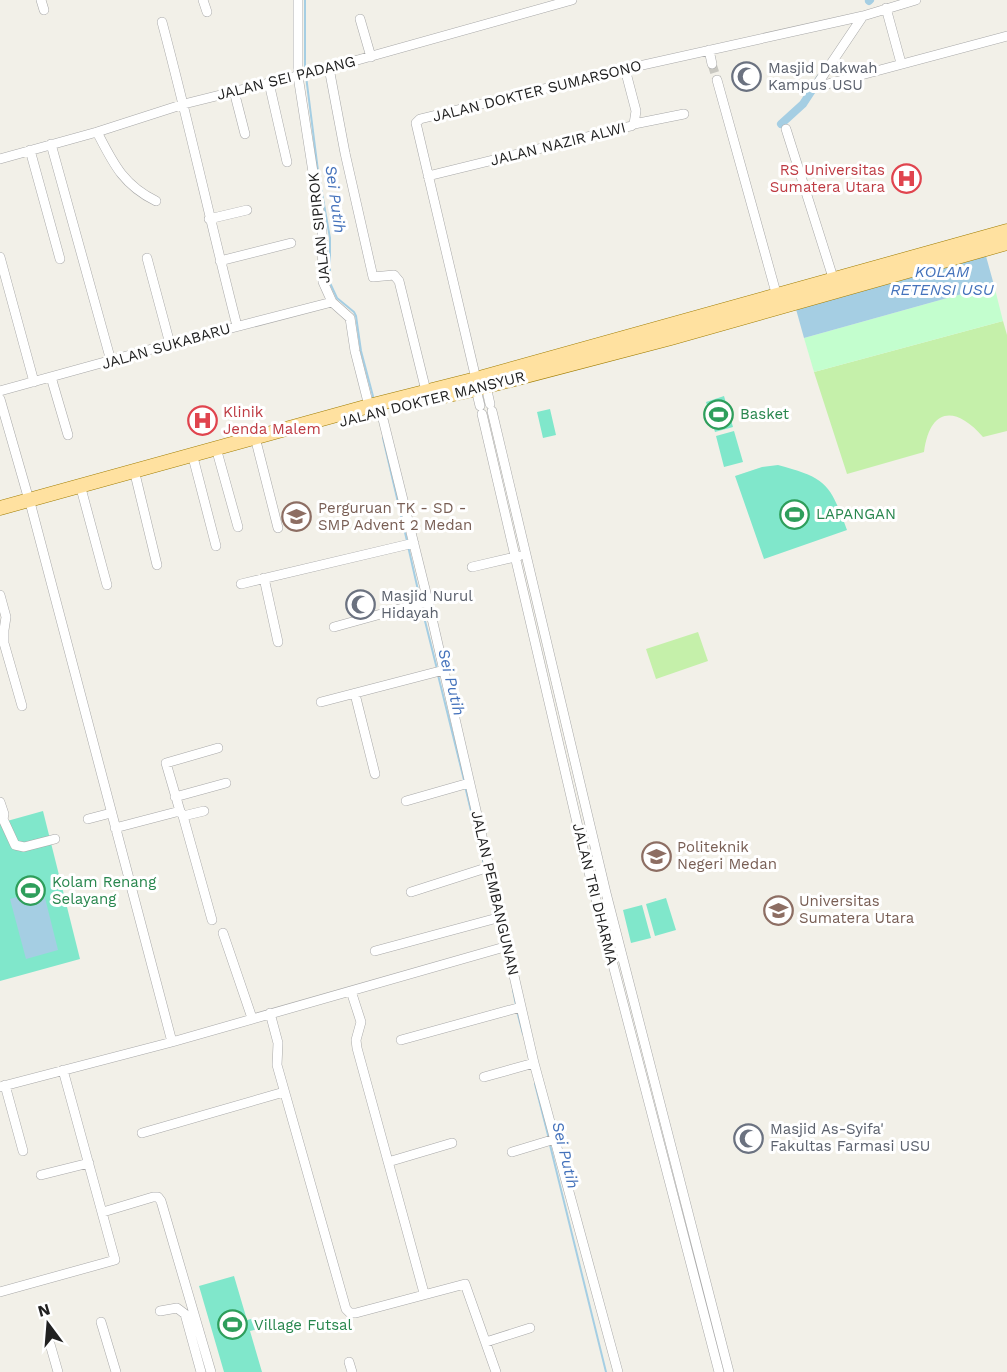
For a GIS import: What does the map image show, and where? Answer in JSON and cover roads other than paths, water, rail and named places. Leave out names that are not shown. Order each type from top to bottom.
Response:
[{"type":"main road","name":"JALAN DOKTER MANSYUR","points":[[0,514],[30,503],[376,408],[479,385],[835,285],[983,243],[1007,231]]},
{"type":"main road","name":"JALAN DOKTER MANSYUR","points":[[983,243],[1007,243]]},
{"type":"main road","name":"JALAN DOKTER MANSYUR","points":[[0,508],[82,492],[257,445],[426,391],[479,385]]},
{"type":"street","points":[[40,0],[44,10]]},
{"type":"street","points":[[203,0],[207,12]]},
{"type":"street","name":"JALAN SIPIROK","points":[[298,0],[303,75],[322,230],[323,282],[332,302],[350,318],[355,351],[376,408]]},
{"type":"street","name":"JALAN SEI PADANG","points":[[0,159],[97,132],[184,104],[371,57],[572,0]]},
{"type":"street","name":"JALAN DOKTER SUMARSONO","points":[[479,385],[416,125],[420,119],[625,69],[864,16],[916,0]]},
{"type":"street","points":[[886,8],[901,63]]},
{"type":"street","points":[[864,16],[819,85],[1007,36]]},
{"type":"street","points":[[360,19],[371,57]]},
{"type":"street","points":[[162,22],[237,326]]},
{"type":"street","points":[[709,50],[712,64]]},
{"type":"street","points":[[329,68],[372,276],[377,279],[394,275],[399,281],[426,391]]},
{"type":"street","name":"JALAN NAZIR ALWI","points":[[428,176],[626,128],[634,124],[636,111],[625,69]]},
{"type":"street","points":[[717,80],[778,301]]},
{"type":"street","points":[[269,83],[287,162]]},
{"type":"street","points":[[234,91],[245,134]]},
{"type":"street","points":[[634,124],[684,114]]},
{"type":"street","points":[[786,129],[835,285]]},
{"type":"street","points":[[97,132],[128,184],[156,201]]},
{"type":"street","points":[[51,144],[111,361]]},
{"type":"street","points":[[30,150],[60,259]]},
{"type":"street","points":[[209,219],[247,210]]},
{"type":"street","points":[[220,261],[291,243]]},
{"type":"street","points":[[0,257],[3,280],[34,382]]},
{"type":"street","points":[[147,258],[170,344]]},
{"type":"street","name":"JALAN SUKABARU","points":[[1,391],[332,302]]},
{"type":"street","points":[[51,377],[68,435]]},
{"type":"street","name":"JALAN TRI DHARMA","points":[[479,385],[516,509],[568,739],[671,1170]]},
{"type":"street","points":[[1,391],[172,1042]]},
{"type":"street","name":"JALAN PEMBANGUNAN","points":[[376,408],[550,1141],[618,1372]]},
{"type":"street","name":"JALAN TRI DHARMA","points":[[486,409],[505,511],[585,857],[726,1370]]},
{"type":"street","points":[[257,445],[278,528]]},
{"type":"street","points":[[218,455],[238,527]]},
{"type":"street","points":[[194,461],[216,546]]},
{"type":"street","points":[[136,478],[157,565]]},
{"type":"street","points":[[82,492],[107,585]]},
{"type":"street","points":[[505,511],[516,509]]},
{"type":"street","points":[[241,584],[410,545]]},
{"type":"street","points":[[472,567],[527,554]]},
{"type":"street","points":[[264,578],[278,642]]},
{"type":"street","points":[[0,595],[6,617],[4,643],[22,706]]},
{"type":"street","points":[[334,627],[423,602]]},
{"type":"street","points":[[321,702],[439,671]]},
{"type":"street","points":[[355,694],[375,774]]},
{"type":"street","points":[[212,920],[166,762],[218,748]]},
{"type":"street","points":[[175,797],[226,783]]},
{"type":"street","points":[[406,801],[466,784]]},
{"type":"street","points":[[0,802],[4,814],[1,819],[15,844],[20,847],[55,839]]},
{"type":"street","points":[[115,828],[182,814],[204,812]]},
{"type":"street","points":[[88,819],[111,813]]},
{"type":"street","points":[[411,892],[487,868]]},
{"type":"street","points":[[375,951],[498,918]]},
{"type":"street","points":[[223,933],[252,1018]]},
{"type":"street","points":[[23,1151],[3,1086],[172,1042],[504,947]]},
{"type":"street","points":[[351,991],[361,1022],[356,1040],[357,1048],[424,1293]]},
{"type":"street","points":[[401,1040],[518,1008]]},
{"type":"street","points":[[270,1013],[278,1043],[276,1062],[346,1309],[350,1313],[356,1313],[424,1293],[465,1284],[496,1372]]},
{"type":"street","points":[[484,1077],[532,1064]]},
{"type":"street","points":[[0,1292],[115,1260],[63,1070]]},
{"type":"street","points":[[142,1133],[284,1092]]},
{"type":"street","points":[[512,1152],[550,1141]]},
{"type":"street","points":[[388,1162],[452,1143]]},
{"type":"street","points":[[41,1175],[89,1163]]},
{"type":"street","points":[[103,1212],[153,1197],[158,1197],[162,1201],[211,1372]]},
{"type":"street","points":[[160,1311],[177,1308],[185,1314],[201,1372]]},
{"type":"street","points":[[100,1322],[116,1372]]},
{"type":"street","points":[[486,1342],[530,1328]]},
{"type":"street","points":[[50,1344],[58,1372]]},
{"type":"street","points":[[349,1362],[352,1372]]},
{"type":"water","name":"KOLAM RETENSI USU","points":[[984,249],[994,285],[804,338],[794,302]]},
{"type":"water","points":[[43,890],[58,950],[26,959],[10,899]]},
{"type":"waterway","name":"Sei Putih","points":[[305,0],[305,70]]},
{"type":"waterway","name":"Sei Putih","points":[[306,76],[318,171],[330,238],[330,283],[337,298],[356,316],[361,351],[374,400]]},
{"type":"waterway","points":[[781,124],[803,104],[820,78]]},
{"type":"waterway","name":"Sei Putih","points":[[383,438],[407,541]]},
{"type":"waterway","name":"Sei Putih","points":[[408,546],[420,599]]},
{"type":"waterway","name":"Sei Putih","points":[[421,605],[437,669]]},
{"type":"waterway","name":"Sei Putih","points":[[438,675],[464,780]]},
{"type":"waterway","name":"Sei Putih","points":[[465,786],[484,865]]},
{"type":"waterway","name":"Sei Putih","points":[[485,870],[489,885]]},
{"type":"waterway","name":"Sei Putih","points":[[513,990],[516,1005]]},
{"type":"waterway","name":"Sei Putih","points":[[517,1011],[523,1034]]},
{"type":"waterway","name":"Sei Putih","points":[[535,1084],[549,1139]]},
{"type":"waterway","name":"Sei Putih","points":[[550,1145],[606,1372]]},
{"type":"tunnel","points":[[712,64],[717,80]]},
{"type":"place","name":"Masjid Dakwah Kampus USU","points":[[747,77]]},
{"type":"place","name":"RS Universitas Sumatera Utara","points":[[906,179]]},
{"type":"place","name":"Basket","points":[[719,414]]},
{"type":"place","name":"Klinik Jenda Malem","points":[[202,421]]},
{"type":"place","name":"LAPANGAN","points":[[795,514]]},
{"type":"place","name":"Perguruan TK - SD - SMP Advent 2 Medan","points":[[297,517]]},
{"type":"place","name":"Masjid Nurul Hidayah","points":[[360,605]]},
{"type":"place","name":"Politeknik Negeri Medan","points":[[656,856]]},
{"type":"place","name":"Kolam Renang Selayang","points":[[31,891]]},
{"type":"place","name":"Universitas Sumatera Utara","points":[[778,910]]},
{"type":"place","name":"Masjid As-Syifa' Fakultas Farmasi USU","points":[[749,1138]]},
{"type":"place","name":"Village Futsal","points":[[233,1325]]}]
